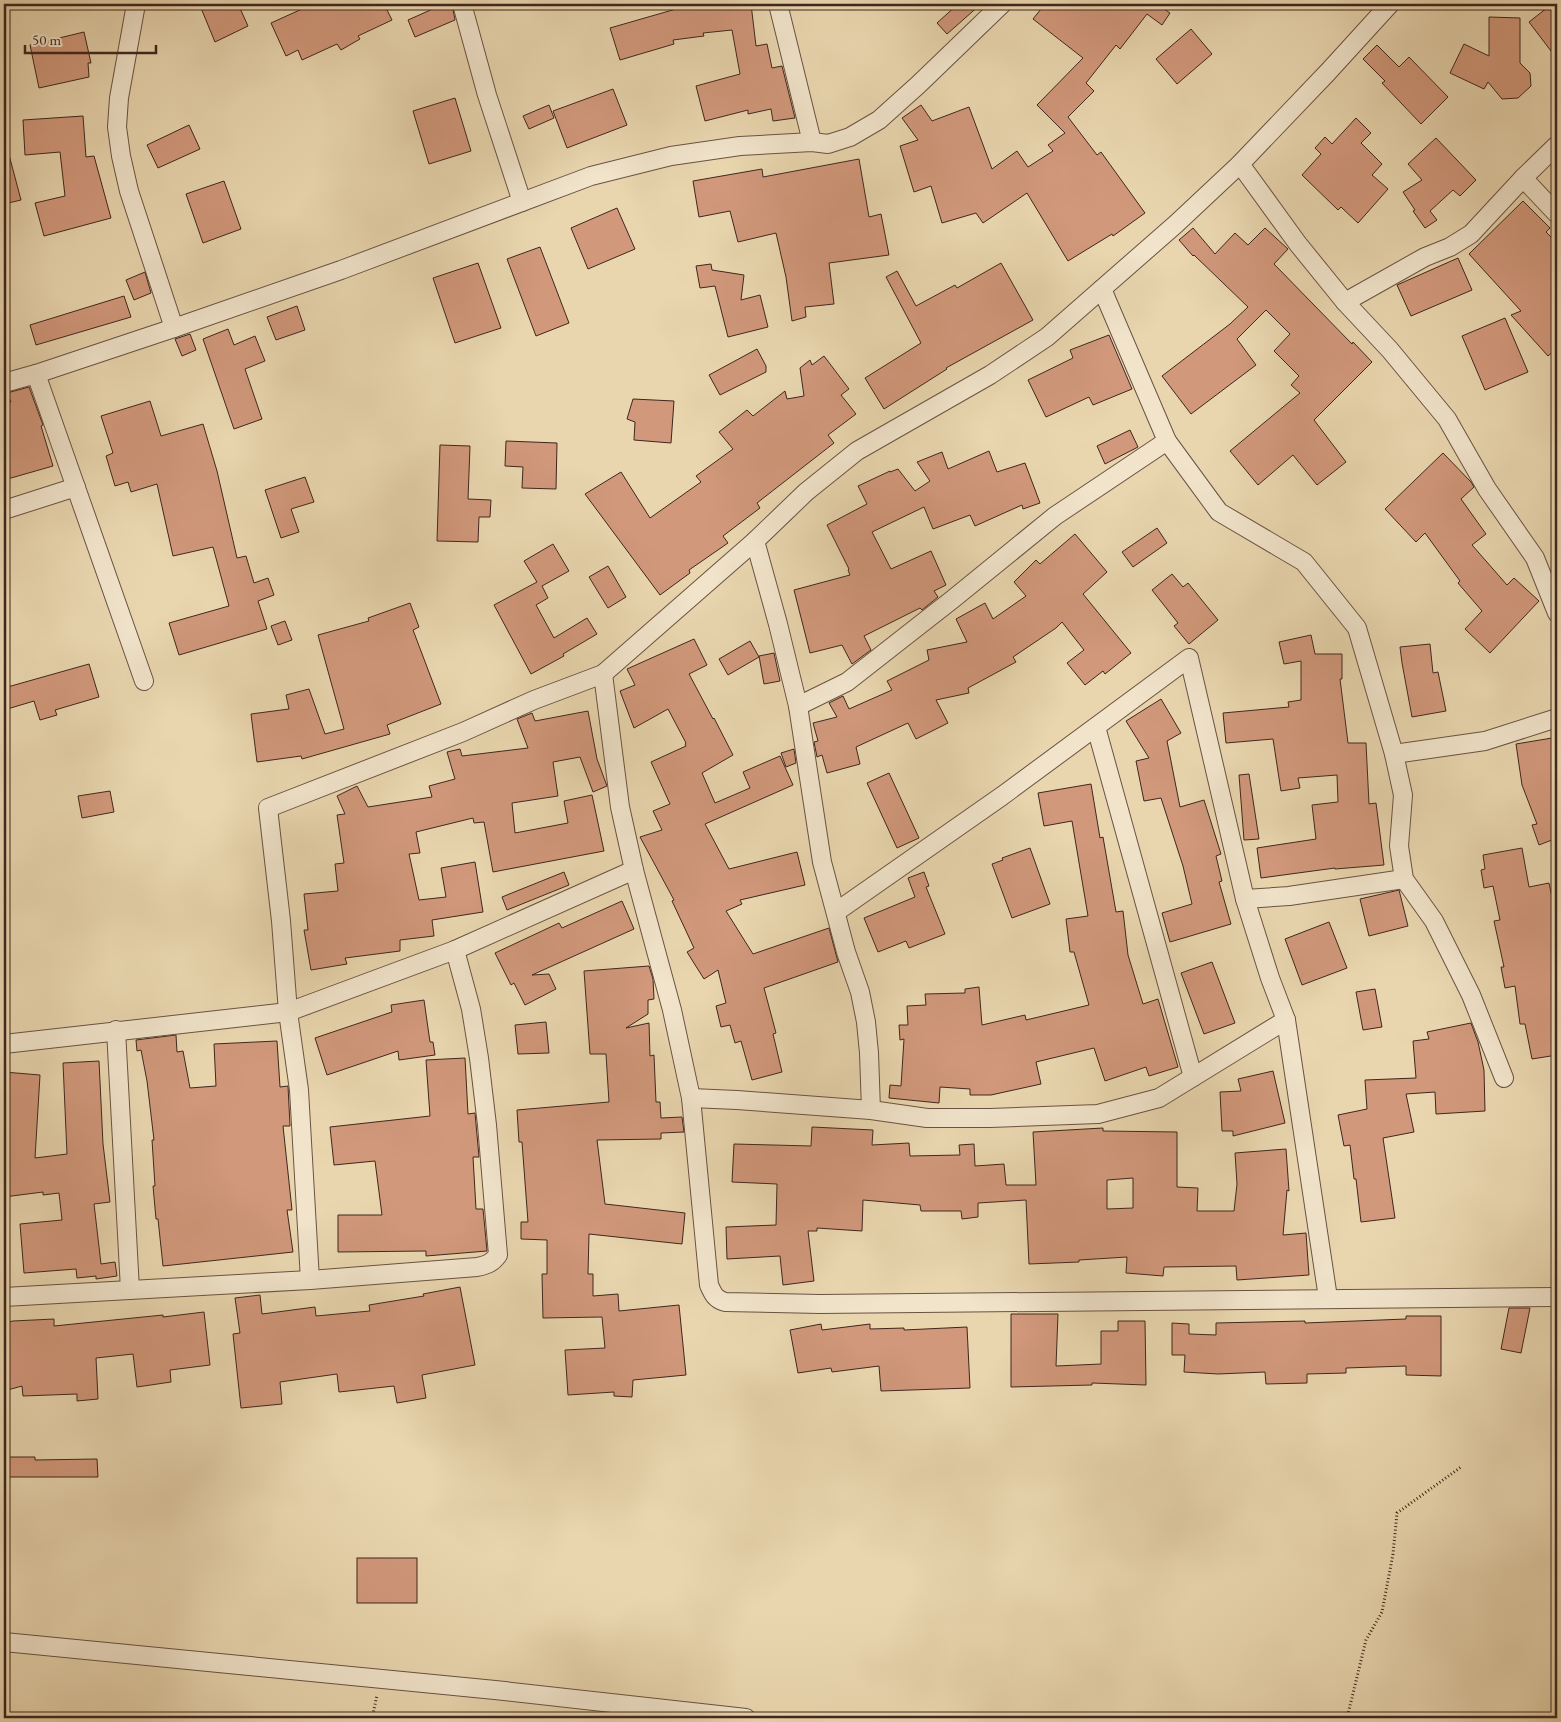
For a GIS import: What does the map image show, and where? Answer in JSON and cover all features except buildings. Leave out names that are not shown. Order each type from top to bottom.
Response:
[{"type":"street","points":[[136,4],[119,98],[117,126],[121,156],[129,191],[174,328]]},
{"type":"street","points":[[462,4],[487,95],[522,202]]},
{"type":"street","points":[[778,4],[812,142]]},
{"type":"street","points":[[4,383],[174,328],[341,270],[591,176],[671,156],[740,146],[812,142],[828,144],[850,136],[879,120],[918,85],[1001,4]]},
{"type":"street","points":[[310,1280],[298,1090],[288,1012],[281,921],[268,808],[463,732],[534,700],[603,674],[755,541],[806,492],[857,451],[990,375],[1046,337],[1240,164],[1390,4]]},
{"type":"street","points":[[1345,302],[1471,234],[1523,178],[1557,145]]},
{"type":"street","points":[[1240,164],[1298,244],[1345,302],[1390,350],[1447,420],[1487,489],[1535,558],[1557,613]]},
{"type":"street","points":[[1523,178],[1557,214]]},
{"type":"street","points":[[1102,289],[1167,441],[1219,512],[1304,562],[1357,628],[1394,754],[1403,795],[1399,846],[1404,879],[1434,921],[1471,995],[1504,1078]]},
{"type":"street","points":[[36,374],[144,681]]},
{"type":"street","points":[[798,706],[847,682],[1055,516],[1167,441]]},
{"type":"street","points":[[4,510],[76,487]]},
{"type":"street","points":[[755,541],[798,706],[822,862],[846,952],[860,992],[870,1053],[871,1110]]},
{"type":"street","points":[[836,912],[1002,796],[1189,658],[1245,899],[1286,1020],[1328,1298]]},
{"type":"street","points":[[603,674],[620,807],[634,870],[672,1010],[691,1098],[709,1285],[719,1300],[725,1302],[820,1304],[1557,1297]]},
{"type":"street","points":[[1394,754],[1485,742],[1557,718]]},
{"type":"street","points":[[1096,726],[1193,1077]]},
{"type":"street","points":[[4,1044],[288,1012],[455,950],[634,870]]},
{"type":"street","points":[[1245,899],[1289,896],[1404,879]]},
{"type":"street","points":[[4,1297],[310,1280],[477,1267],[488,1264],[498,1256],[487,1126],[471,1009],[455,950]]},
{"type":"street","points":[[691,1098],[871,1110],[927,1118],[1098,1114],[1159,1098],[1286,1020]]},
{"type":"street","points":[[116,1030],[130,1290]]},
{"type":"street","points":[[4,1642],[494,1690],[746,1718]]},
{"type":"path","points":[[1346,1718],[1366,1640],[1382,1612],[1393,1554],[1397,1513],[1461,1467]]},
{"type":"path","points":[[375,1718],[372,1714],[376,1695]]}]
